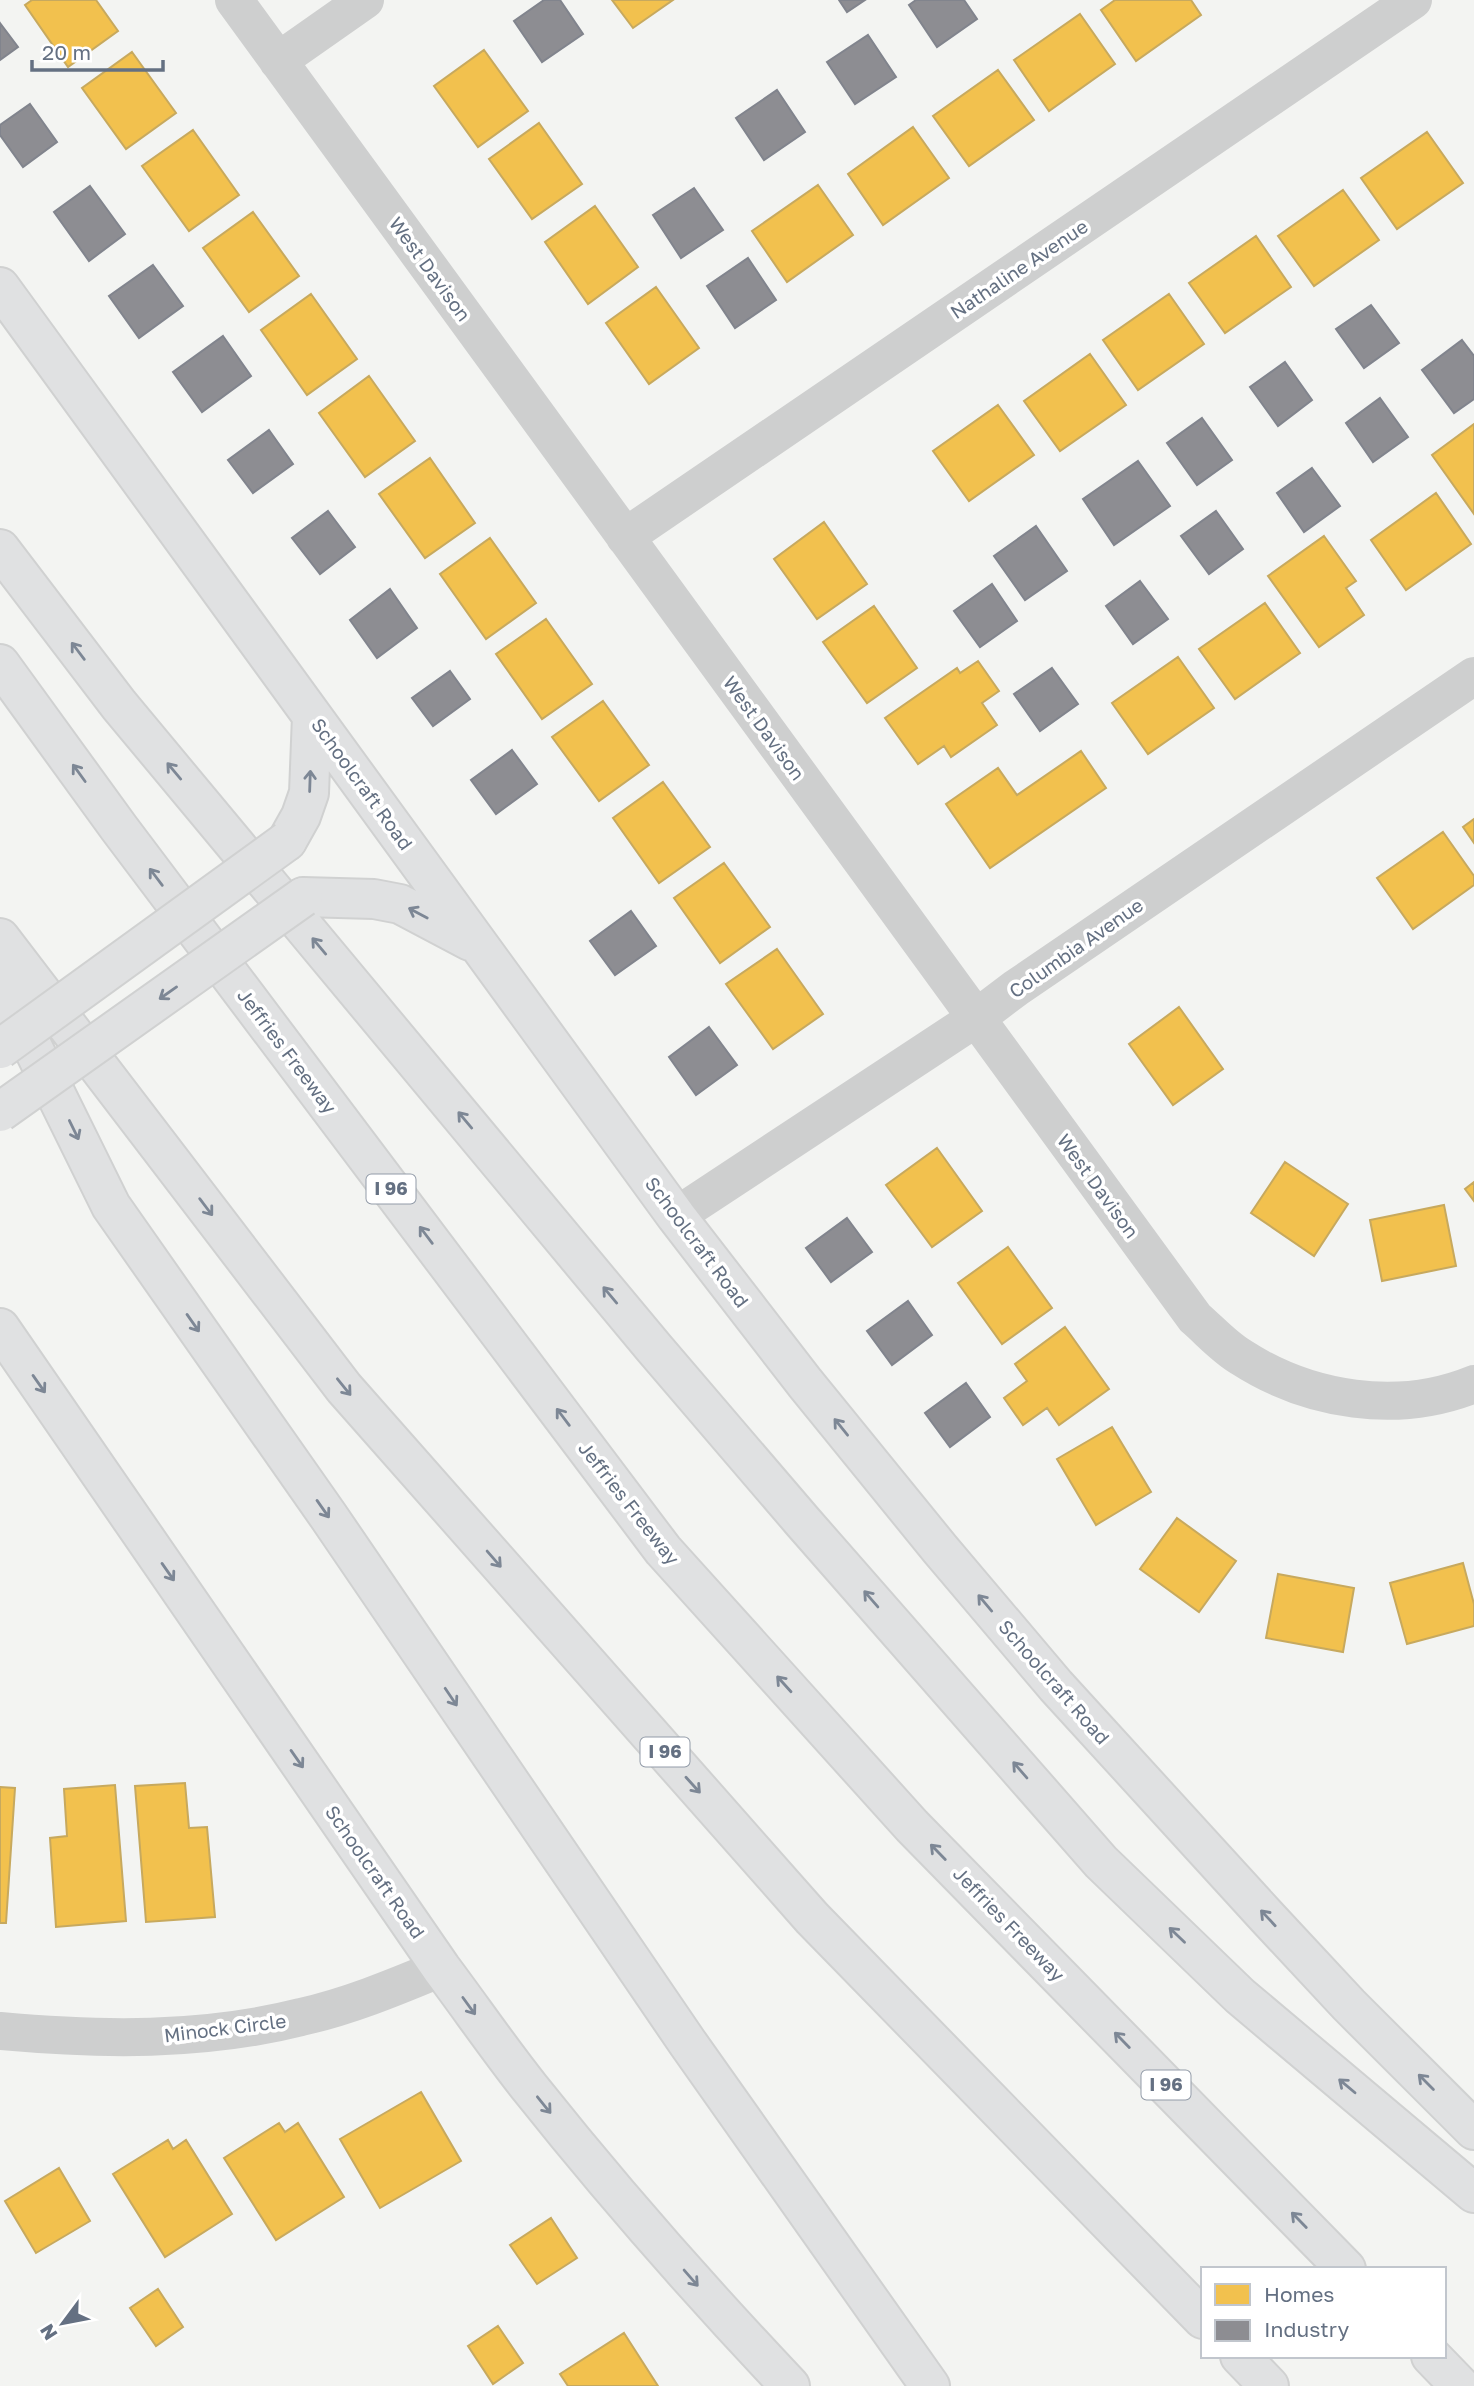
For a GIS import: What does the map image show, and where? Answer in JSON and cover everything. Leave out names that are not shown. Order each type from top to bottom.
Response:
[{"type":"main road","name":"Schoolcraft Road","points":[[0,287],[676,1216],[805,1384],[1056,1686],[1285,1937],[1474,2130]]},
{"type":"main road","points":[[0,549],[119,705],[654,1348],[1101,1862],[1240,1996],[1474,2193]]},
{"type":"main road","name":"Jeffries Freeway","points":[[0,664],[136,850],[663,1550],[912,1825],[1344,2267]]},
{"type":"main road","points":[[0,1049],[287,841],[301,817],[309,793],[312,716]]},
{"type":"main road","points":[[0,1112],[303,897],[374,899],[400,904],[479,945]]},
{"type":"main road","name":"I 96","points":[[0,938],[354,1398],[812,1918],[1201,2317]]},
{"type":"main road","points":[[0,981],[111,1206],[321,1506],[687,2042],[930,2386]]},
{"type":"main road","name":"Schoolcraft Road","points":[[0,1328],[441,1968],[529,2086],[611,2188],[726,2319],[790,2386]]},
{"type":"main road","points":[[1242,2358],[1269,2386]]},
{"type":"main road","points":[[1433,2358],[1460,2386]]},
{"type":"street","name":"West Davison","points":[[234,0],[1195,1318],[1239,1356],[1290,1384],[1341,1398],[1403,1401],[1460,1390],[1474,1384]]},
{"type":"street","points":[[278,61],[365,0]]},
{"type":"street","name":"Nathaline Avenue","points":[[625,537],[1413,0]]},
{"type":"street","name":"Columbia Avenue","points":[[676,1216],[975,1019],[1027,980],[1474,676]]},
{"type":"street","name":"Minock Circle","points":[[0,2031],[54,2036],[146,2038],[224,2032],[301,2018],[375,1995],[441,1968]]},
{"type":"building: Homes","points":[[32,0],[96,0],[118,31],[68,67],[25,5]]},
{"type":"building: Homes","points":[[612,0],[673,0],[633,28]]},
{"type":"building: Homes","points":[[1115,0],[1191,0],[1201,15],[1136,61],[1101,10]]},
{"type":"building: Homes","points":[[1080,14],[1115,64],[1049,111],[1014,60]]},
{"type":"building: Homes","points":[[484,50],[528,111],[478,147],[434,86]]},
{"type":"building: Homes","points":[[132,52],[176,113],[126,149],[82,88]]},
{"type":"building: Homes","points":[[998,70],[1034,120],[969,166],[933,116]]},
{"type":"building: Homes","points":[[539,123],[582,184],[532,219],[489,159]]},
{"type":"building: Homes","points":[[913,127],[949,178],[883,225],[848,174]]},
{"type":"building: Homes","points":[[193,130],[239,195],[189,231],[142,166]]},
{"type":"building: Homes","points":[[1427,132],[1463,183],[1397,229],[1361,178]]},
{"type":"building: Homes","points":[[818,185],[853,235],[787,282],[752,231]]},
{"type":"building: Homes","points":[[1343,190],[1379,240],[1314,286],[1278,236]]},
{"type":"building: Homes","points":[[595,206],[638,267],[588,304],[545,242]]},
{"type":"building: Homes","points":[[253,212],[299,276],[249,312],[203,248]]},
{"type":"building: Homes","points":[[1256,236],[1291,287],[1225,333],[1189,283]]},
{"type":"building: Homes","points":[[656,287],[699,348],[649,384],[606,323]]},
{"type":"building: Homes","points":[[311,294],[357,359],[307,395],[261,330]]},
{"type":"building: Homes","points":[[1169,294],[1204,344],[1138,390],[1103,340]]},
{"type":"building: Homes","points":[[1090,354],[1126,405],[1060,451],[1024,401]]},
{"type":"building: Homes","points":[[369,376],[415,441],[365,477],[319,413]]},
{"type":"building: Homes","points":[[998,405],[1034,455],[969,501],[933,451]]},
{"type":"building: Homes","points":[[1474,424],[1474,514],[1432,455]]},
{"type":"building: Homes","points":[[430,458],[475,523],[425,558],[379,494]]},
{"type":"building: Homes","points":[[1436,493],[1471,544],[1406,590],[1371,540]]},
{"type":"building: Homes","points":[[824,522],[867,584],[817,619],[774,559]]},
{"type":"building: Homes","points":[[1324,536],[1356,581],[1346,588],[1364,615],[1319,647],[1268,576]]},
{"type":"building: Homes","points":[[490,538],[536,603],[486,639],[440,574]]},
{"type":"building: Homes","points":[[1265,603],[1300,653],[1235,699],[1199,649]]},
{"type":"building: Homes","points":[[874,606],[917,668],[867,703],[823,642]]},
{"type":"building: Homes","points":[[546,619],[592,684],[542,719],[496,654]]},
{"type":"building: Homes","points":[[1178,657],[1214,708],[1148,754],[1112,703]]},
{"type":"building: Homes","points":[[978,661],[999,691],[982,703],[997,725],[951,757],[944,746],[918,764],[885,718],[957,668],[960,673]]},
{"type":"building: Homes","points":[[603,701],[649,765],[599,801],[552,737]]},
{"type":"building: Homes","points":[[1081,751],[1106,788],[990,868],[946,804],[998,768],[1017,795]]},
{"type":"building: Homes","points":[[663,782],[710,847],[659,883],[613,818]]},
{"type":"building: Homes","points":[[1474,819],[1474,843],[1463,827]]},
{"type":"building: Homes","points":[[1443,832],[1474,876],[1474,885],[1413,929],[1377,878]]},
{"type":"building: Homes","points":[[724,863],[770,927],[720,963],[674,898]]},
{"type":"building: Homes","points":[[777,949],[823,1014],[773,1049],[726,984]]},
{"type":"building: Homes","points":[[1179,1007],[1223,1069],[1173,1105],[1129,1044]]},
{"type":"building: Homes","points":[[937,1148],[982,1211],[932,1247],[886,1185]]},
{"type":"building: Homes","points":[[1285,1162],[1348,1204],[1314,1256],[1251,1213]]},
{"type":"building: Homes","points":[[1474,1182],[1474,1201],[1465,1189]]},
{"type":"building: Homes","points":[[1444,1205],[1456,1266],[1382,1281],[1370,1220]]},
{"type":"building: Homes","points":[[1008,1247],[1052,1308],[1002,1344],[958,1283]]},
{"type":"building: Homes","points":[[1065,1327],[1109,1389],[1059,1425],[1047,1408],[1023,1425],[1004,1398],[1027,1381],[1015,1364]]},
{"type":"building: Homes","points":[[1112,1427],[1151,1492],[1096,1525],[1057,1459]]},
{"type":"building: Homes","points":[[1177,1518],[1236,1561],[1199,1612],[1140,1569]]},
{"type":"building: Homes","points":[[1463,1563],[1474,1604],[1474,1626],[1407,1644],[1390,1583]]},
{"type":"building: Homes","points":[[1278,1574],[1354,1588],[1343,1652],[1266,1638]]},
{"type":"building: Homes","points":[[185,1783],[189,1828],[207,1827],[215,1917],[146,1922],[135,1786]]},
{"type":"building: Homes","points":[[115,1785],[126,1921],[56,1927],[50,1838],[67,1836],[64,1789]]},
{"type":"building: Homes","points":[[0,1787],[15,1788],[6,1923],[0,1923]]},
{"type":"building: Homes","points":[[421,2092],[461,2161],[380,2208],[340,2139]]},
{"type":"building: Homes","points":[[279,2123],[285,2132],[298,2123],[344,2197],[276,2240],[224,2158]]},
{"type":"building: Homes","points":[[168,2140],[173,2149],[186,2140],[232,2214],[165,2257],[113,2174]]},
{"type":"building: Homes","points":[[59,2168],[90,2221],[36,2253],[5,2201]]},
{"type":"building: Homes","points":[[551,2218],[577,2258],[537,2284],[510,2245]]},
{"type":"building: Homes","points":[[158,2289],[183,2327],[156,2346],[130,2308]]},
{"type":"building: Homes","points":[[498,2326],[523,2363],[493,2384],[468,2346]]},
{"type":"building: Homes","points":[[624,2333],[658,2386],[568,2386],[560,2374]]},
{"type":"building: Industry","points":[[544,0],[560,0],[583,34],[542,62],[514,21]]},
{"type":"building: Industry","points":[[839,0],[865,0],[847,12]]},
{"type":"building: Industry","points":[[916,0],[964,0],[977,19],[937,47],[909,5]]},
{"type":"building: Industry","points":[[0,23],[18,47],[0,60]]},
{"type":"building: Industry","points":[[868,35],[896,77],[855,104],[827,62]]},
{"type":"building: Industry","points":[[777,90],[805,132],[764,160],[736,118]]},
{"type":"building: Industry","points":[[30,104],[57,142],[23,167],[0,135],[0,125]]},
{"type":"building: Industry","points":[[90,186],[125,234],[89,261],[54,212]]},
{"type":"building: Industry","points":[[694,188],[723,230],[681,258],[653,215]]},
{"type":"building: Industry","points":[[748,258],[776,300],[735,328],[707,286]]},
{"type":"building: Industry","points":[[153,265],[183,306],[139,338],[109,296]]},
{"type":"building: Industry","points":[[1371,305],[1399,343],[1364,368],[1336,329]]},
{"type":"building: Industry","points":[[223,336],[251,376],[202,412],[173,372]]},
{"type":"building: Industry","points":[[1462,340],[1474,356],[1474,399],[1454,413],[1422,370]]},
{"type":"building: Industry","points":[[1285,362],[1312,400],[1278,426],[1250,387]]},
{"type":"building: Industry","points":[[1380,398],[1408,437],[1373,462],[1346,423]]},
{"type":"building: Industry","points":[[1202,418],[1232,460],[1197,485],[1167,443]]},
{"type":"building: Industry","points":[[269,430],[293,464],[253,493],[228,460]]},
{"type":"building: Industry","points":[[1138,461],[1170,506],[1114,545],[1083,499]]},
{"type":"building: Industry","points":[[1312,468],[1340,506],[1304,532],[1277,493]]},
{"type":"building: Industry","points":[[328,511],[355,547],[320,574],[292,538]]},
{"type":"building: Industry","points":[[1216,511],[1243,549],[1209,574],[1181,536]]},
{"type":"building: Industry","points":[[1036,526],[1067,571],[1025,600],[994,556]]},
{"type":"building: Industry","points":[[1140,581],[1168,619],[1133,644],[1106,606]]},
{"type":"building: Industry","points":[[992,584],[1017,621],[980,647],[954,611]]},
{"type":"building: Industry","points":[[390,589],[417,628],[377,658],[350,620]]},
{"type":"building: Industry","points":[[1052,668],[1078,704],[1040,731],[1014,694]]},
{"type":"building: Industry","points":[[450,671],[470,699],[433,726],[412,698]]},
{"type":"building: Industry","points":[[512,750],[537,784],[496,814],[471,780]]},
{"type":"building: Industry","points":[[631,911],[656,946],[615,975],[590,941]]},
{"type":"building: Industry","points":[[709,1027],[737,1065],[696,1095],[669,1057]]},
{"type":"building: Industry","points":[[847,1218],[872,1252],[831,1282],[806,1248]]},
{"type":"building: Industry","points":[[908,1301],[932,1335],[892,1365],[867,1331]]},
{"type":"building: Industry","points":[[966,1383],[990,1417],[950,1447],[925,1413]]}]
